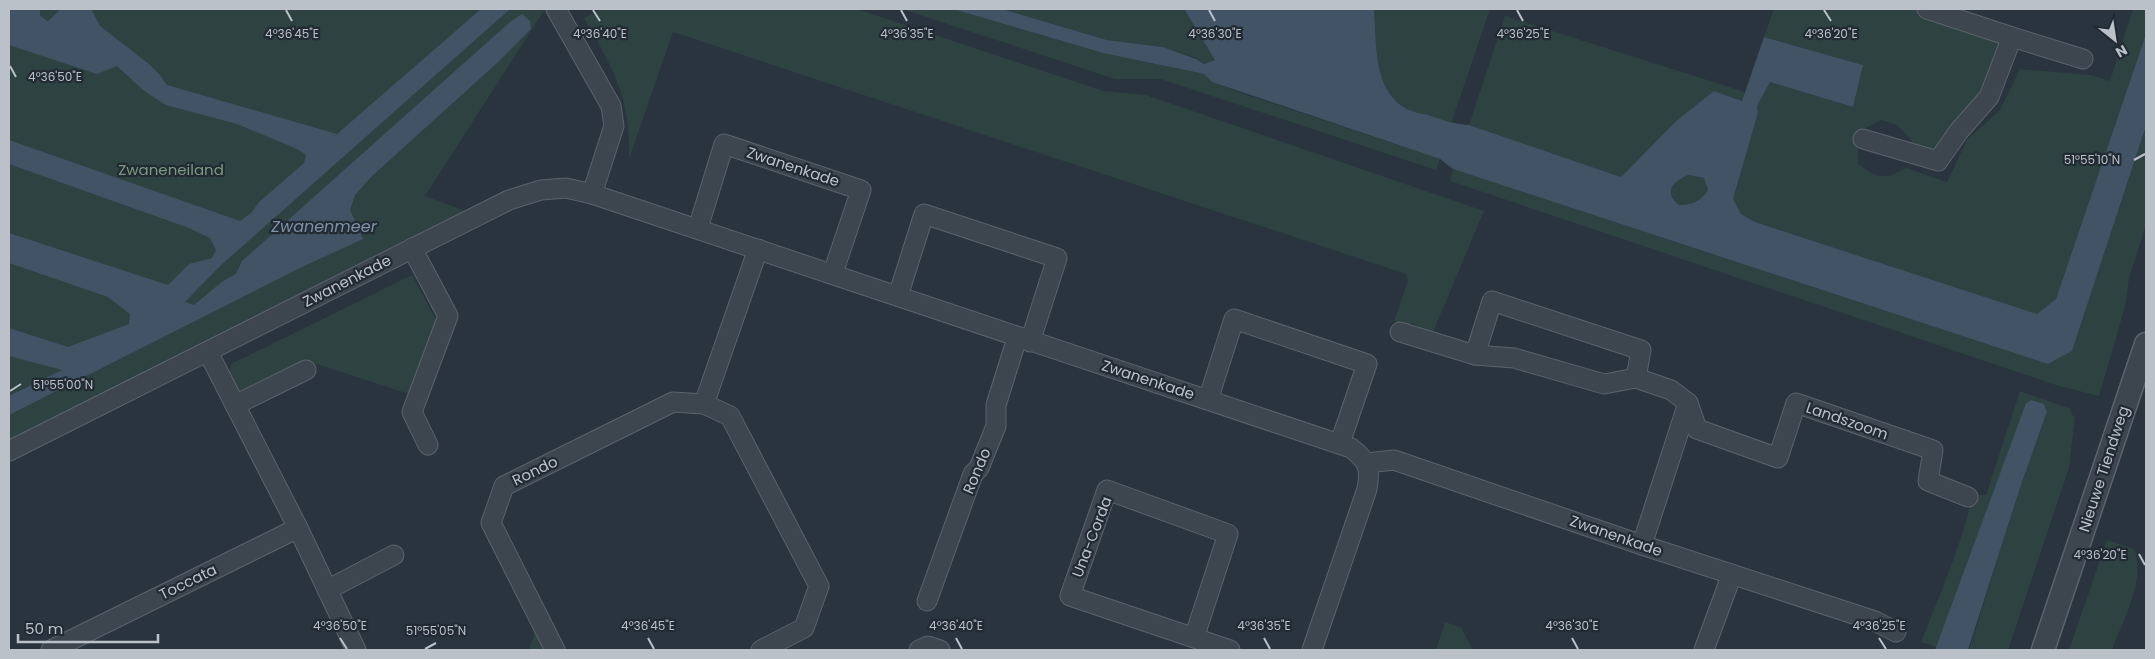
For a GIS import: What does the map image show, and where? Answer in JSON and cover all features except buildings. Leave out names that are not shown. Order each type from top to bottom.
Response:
[{"type":"street","points":[[556,9],[612,106],[614,126],[592,194]]},
{"type":"street","points":[[1927,9],[2083,60]]},
{"type":"street","points":[[1863,139],[1938,161],[1959,131],[1989,97],[2012,37]]},
{"type":"street","name":"Zwanenkade","points":[[698,228],[724,144],[861,190],[833,273]]},
{"type":"street","name":"Zwanenkade","points":[[9,451],[509,200],[541,190],[566,188],[592,194],[698,228],[1024,340],[1340,443],[1351,448],[1367,463],[1394,460],[1642,545],[1874,620],[1896,632]]},
{"type":"street","points":[[898,296],[924,214],[1057,258],[1024,340]]},
{"type":"street","points":[[412,248],[448,316],[412,412],[428,445]]},
{"type":"street","points":[[704,404],[758,249]]},
{"type":"street","points":[[1475,355],[1492,301],[1641,350],[1636,378]]},
{"type":"street","name":"Zwanenkade","points":[[1208,400],[1234,319],[1367,364],[1340,443]]},
{"type":"street","points":[[1400,332],[1475,355],[1514,358],[1604,384],[1636,378],[1671,390],[1688,403],[1642,545]]},
{"type":"street","name":"Rondo","points":[[927,601],[973,474],[979,468],[996,426],[996,404],[1024,340]]},
{"type":"street","name":"Nieuwe Tiendweg","points":[[2043,650],[2146,344]]},
{"type":"street","points":[[208,352],[298,528],[356,650]]},
{"type":"street","points":[[235,405],[306,370]]},
{"type":"street","name":"Rondo","points":[[555,650],[491,523],[504,486],[673,402],[704,404],[730,416],[819,586],[804,628],[761,650]]},
{"type":"street","name":"Landszoom","points":[[1688,403],[1697,429],[1778,458],[1796,403],[1933,450],[1928,481],[1968,497]]},
{"type":"street","points":[[1312,650],[1367,489],[1370,475],[1367,463]]},
{"type":"street","name":"Una-Corda","points":[[1194,638],[1228,534],[1107,490],[1070,596],[1194,638],[1230,650]]},
{"type":"street","name":"Toccata","points":[[51,650],[298,528]]},
{"type":"street","points":[[327,590],[394,555]]},
{"type":"street","points":[[1704,650],[1732,574]]},
{"type":"street","points":[[919,650],[928,646],[940,650]]},
{"type":"green space","name":"Zwaneneiland","points":[[9,9],[545,9],[425,196],[468,212],[9,445]]},
{"type":"green space","points":[[601,9],[857,9],[1104,91],[1146,95],[1484,211],[1433,332],[1411,323],[1410,326],[1394,321],[1408,281],[1406,274],[673,32],[629,159],[627,119],[618,85],[603,52],[584,18]]},
{"type":"green space","points":[[902,9],[953,9],[1103,53],[1204,74],[1212,82],[1238,92],[1440,159],[1436,170],[1161,79],[1115,79]]},
{"type":"green space","points":[[1002,9],[1184,9],[1215,60],[1204,64],[1196,58],[1163,47],[1107,40]]},
{"type":"green space","points":[[1374,9],[1490,9],[1451,124],[1410,110],[1398,102],[1389,92],[1379,66]]},
{"type":"green space","points":[[1774,9],[1919,9],[1917,16],[2005,45],[1986,98],[1941,161],[1912,158],[1911,139],[1897,125],[1881,120],[1865,128],[1858,144],[1858,164],[1876,175],[1892,175],[1906,168],[1947,182],[1967,140],[2000,110],[2020,69],[2091,75],[2110,81],[2133,9],[2146,9],[2146,34],[2056,300],[2037,314],[1755,222],[1741,214],[1733,199],[1758,113],[1757,106],[1770,82],[1853,107],[1863,65],[1764,37]]},
{"type":"green space","points":[[1505,16],[1745,92],[1742,101],[1714,91],[1676,121],[1621,177],[1469,125]]},
{"type":"green space","points":[[2146,126],[2146,225],[2129,278],[2125,307],[2099,396],[2059,386],[1450,181],[1453,169],[2048,364],[2072,351]]},
{"type":"green space","points":[[1688,175],[1705,178],[1708,190],[1696,202],[1679,205],[1672,195],[1672,187]]},
{"type":"green space","points":[[412,275],[439,325],[415,396],[304,360],[237,393],[229,378],[231,364]]},
{"type":"green space","points":[[2020,391],[2071,409],[2072,415],[2075,416],[2069,468],[2008,650],[1969,650],[2021,485],[2047,413],[2031,400],[2026,403],[1937,647],[1921,642],[1943,588],[1973,495],[1986,495]]},
{"type":"green space","points":[[2107,540],[2134,549],[2137,573],[2132,600],[2112,650],[2069,650]]},
{"type":"green space","points":[[1445,622],[1461,627],[1473,650],[1436,650]]},
{"type":"green space","points":[[535,631],[544,650],[529,650]]},
{"type":"water","name":"Zwanenmeer","points":[[9,9],[40,9],[40,16],[48,21],[61,9],[91,9],[100,26],[149,64],[167,85],[337,134],[481,9],[510,9],[219,267],[185,302],[194,305],[223,281],[236,274],[242,261],[510,22],[522,14],[530,21],[531,29],[497,63],[371,177],[355,195],[350,210],[363,239],[300,268],[9,415],[9,396],[62,370],[9,356],[9,328],[68,347],[129,324],[130,314],[108,297],[9,263],[9,233],[168,285],[189,264],[212,258],[216,250],[210,238],[189,228],[9,164],[9,140],[240,221],[304,163],[306,155],[297,149],[237,124],[166,105],[144,91],[117,66],[97,74],[9,45]]},
{"type":"water","points":[[953,9],[1002,9],[1107,40],[1163,47],[1196,59],[1204,64],[1215,60],[1184,9],[1374,9],[1377,51],[1382,79],[1388,91],[1397,102],[1409,110],[1448,122],[1469,125],[1621,177],[1676,121],[1714,91],[1742,101],[1764,37],[1863,65],[1853,107],[1770,82],[1757,106],[1758,113],[1733,199],[1741,214],[1755,222],[2037,314],[2056,299],[2146,34],[2146,126],[2072,351],[2048,364],[1453,169],[1440,159],[1212,82],[1204,74],[1103,53]],"holes":[[[1688,175],[1704,178],[1708,190],[1699,200],[1679,205],[1674,200],[1671,191],[1674,184],[1678,181]]]},
{"type":"water","points":[[2031,400],[2044,404],[2047,412],[2021,485],[1968,650],[1935,650],[2026,403]]}]
